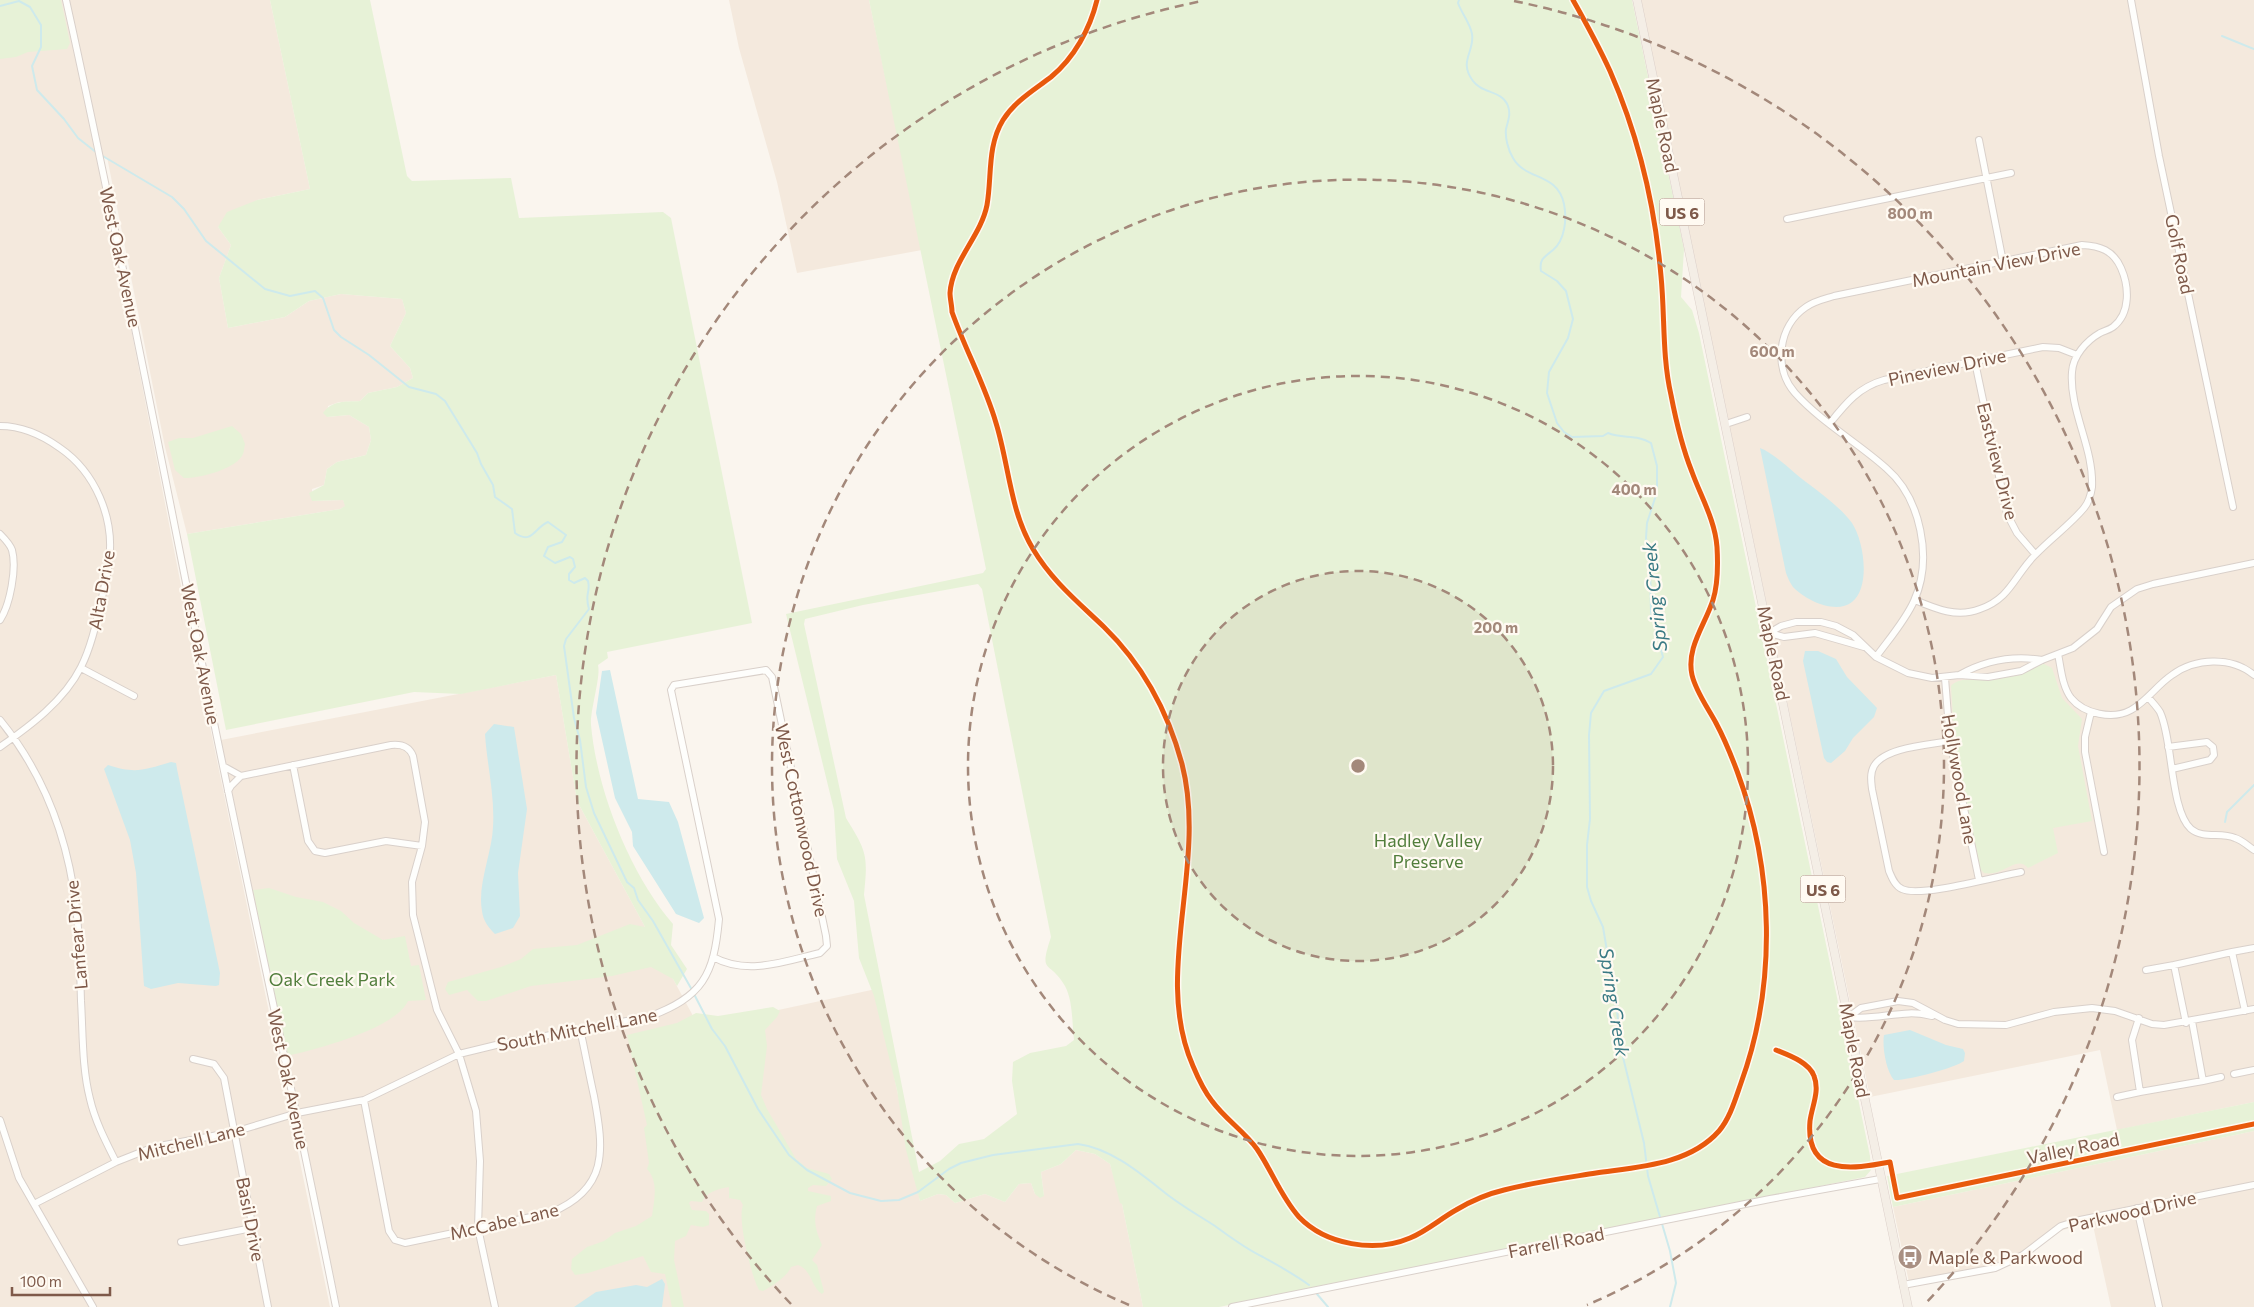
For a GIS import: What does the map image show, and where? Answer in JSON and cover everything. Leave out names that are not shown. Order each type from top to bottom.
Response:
[{"type":"main road","name":"Maple Road","points":[[1637,0],[1908,1307]]},
{"type":"street","name":"West Oak Avenue","points":[[66,0],[99,149],[228,791],[297,1113],[336,1307]]},
{"type":"street","name":"Golf Road","points":[[2130,0],[2160,158],[2233,508]]},
{"type":"street","points":[[1979,140],[2003,262]]},
{"type":"street","points":[[1787,219],[2011,173]]},
{"type":"street","name":"Mountain View Drive","points":[[1830,423],[1794,392],[1784,373],[1781,351],[1790,322],[1804,308],[1818,300],[2082,245],[2096,246],[2108,250],[2118,261],[2124,275],[2127,293],[2122,317],[2113,327],[2088,341],[2078,355]]},
{"type":"street","name":"Pineview Drive","points":[[1830,423],[1849,399],[1862,389],[1878,382],[2043,347],[2059,348],[2078,355]]},
{"type":"street","points":[[1915,600],[1936,609],[1958,614],[1979,610],[1996,602],[2009,591],[2035,554],[2080,513],[2089,500],[2091,473],[2072,372],[2078,355]]},
{"type":"street","name":"Eastview Drive","points":[[1975,362],[2007,514],[2017,533],[2035,554]]},
{"type":"street","points":[[1726,424],[1748,417]]},
{"type":"street","points":[[1830,423],[1888,469],[1902,486],[1918,520],[1922,546],[1922,567],[1915,600],[1876,657]]},
{"type":"street","name":"Alta Drive","points":[[0,426],[10,426],[43,436],[70,455],[90,478],[104,505],[109,531],[110,559],[94,633],[81,668],[63,694],[40,716],[0,747]]},
{"type":"street","points":[[0,534],[12,548],[14,569],[4,614],[0,620]]},
{"type":"street","points":[[1958,675],[1988,677],[2021,671],[2042,660],[2073,648],[2085,640],[2097,629],[2112,607],[2136,589],[2254,563]]},
{"type":"street","points":[[1769,633],[1780,626],[1804,621],[1821,622],[1852,634],[1876,657],[1908,673],[1945,678],[1958,675],[1972,667],[1996,659],[2024,656],[2042,660]]},
{"type":"street","points":[[1769,633],[1784,636],[1805,633],[1824,634],[1865,648]]},
{"type":"street","points":[[2058,654],[2064,683],[2072,699],[2092,712],[2106,715],[2119,715],[2130,710],[2148,697],[2170,676],[2183,668],[2200,662],[2230,663],[2242,666],[2254,674]]},
{"type":"street","points":[[81,668],[134,696]]},
{"type":"street","name":"West Cottonwood Drive","points":[[674,685],[756,670],[766,670],[772,677],[826,936],[827,946],[820,953],[764,966],[736,966],[724,963],[713,957]]},
{"type":"street","name":"Hollywood Lane","points":[[1945,678],[1950,741],[1979,880]]},
{"type":"street","name":"South Mitchell Lane","points":[[297,1113],[364,1100],[459,1054],[496,1045],[648,1017],[672,1008],[696,990],[706,977],[713,957],[719,919],[672,690],[674,685]]},
{"type":"street","points":[[2148,697],[2159,711],[2185,823],[2193,831],[2202,835],[2222,835],[2236,838],[2254,850]]},
{"type":"street","points":[[2092,712],[2085,737],[2085,752],[2104,852]]},
{"type":"street","name":"Lanfear Drive","points":[[0,720],[14,737],[37,776],[53,810],[64,842],[77,909],[85,1071],[90,1100],[99,1126],[116,1162]]},
{"type":"street","points":[[1950,741],[1889,753],[1873,767],[1871,777],[1872,789],[1889,871],[1893,881],[1901,889],[1910,892],[1920,892],[2021,872]]},
{"type":"street","points":[[2168,747],[2207,742],[2213,748],[2214,755],[2210,760],[2172,769]]},
{"type":"street","points":[[228,791],[241,776],[391,745],[405,746],[410,750],[413,756],[424,809],[422,846],[412,882],[413,914],[437,1010],[459,1054],[476,1111],[479,1137],[478,1228],[495,1307]]},
{"type":"street","points":[[293,765],[308,841],[315,851],[325,853],[386,841],[422,846]]},
{"type":"street","points":[[223,766],[241,776]]},
{"type":"street","points":[[2146,970],[2254,948]]},
{"type":"street","points":[[2232,952],[2244,1011]]},
{"type":"street","points":[[2174,964],[2203,1080]]},
{"type":"street","points":[[1849,1017],[1861,1008],[1898,1001],[1913,1003],[1945,1020]]},
{"type":"street","points":[[1849,1017],[1863,1020],[1899,1013],[1925,1015],[1958,1024],[2006,1025],[2056,1012],[2092,1008],[2116,1011],[2152,1024],[2164,1025],[2254,1009]]},
{"type":"street","points":[[2139,1018],[2132,1040],[2140,1092]]},
{"type":"street","name":"McCabe Lane","points":[[364,1100],[389,1231],[395,1240],[405,1243],[550,1213],[568,1206],[581,1196],[593,1180],[601,1156],[600,1130],[580,1029]]},
{"type":"street","name":"Basil Drive","points":[[193,1059],[214,1064],[224,1078],[268,1307]]},
{"type":"street","points":[[2234,1074],[2254,1070]]},
{"type":"street","points":[[2117,1097],[2221,1077]]},
{"type":"street","name":"Mitchell Lane","points":[[34,1204],[116,1162],[154,1147],[234,1132],[297,1113]]},
{"type":"street","points":[[0,1120],[20,1178],[93,1307]]},
{"type":"street","name":"Farrell Road","points":[[1232,1307],[1880,1179]]},
{"type":"street","name":"Parkwood Drive","points":[[1903,1285],[1995,1268],[2023,1255],[2061,1226],[2080,1220],[2254,1185]]},
{"type":"street","points":[[2137,1208],[2158,1307]]},
{"type":"street","points":[[181,1242],[252,1228]]},
{"type":"shaded area","points":[[0,0],[270,0],[310,189],[257,200],[218,227],[231,245],[219,278],[228,328],[285,317],[309,301],[341,294],[402,299],[406,313],[390,346],[410,368],[413,378],[397,387],[368,393],[360,401],[339,402],[328,406],[327,417],[349,415],[369,427],[371,440],[366,455],[337,462],[327,469],[324,485],[312,489],[312,501],[343,500],[346,506],[340,509],[187,534],[165,447],[107,157],[98,159],[184,601],[330,1307],[0,1307]]},
{"type":"shaded area","points":[[729,0],[869,0],[922,250],[797,273],[777,182],[739,48]]},
{"type":"shaded area","points":[[1640,0],[2254,0],[2254,1102],[2117,1130],[2100,1050],[1870,1097]]},
{"type":"shaded area","points":[[556,675],[577,801],[699,1027],[876,989],[920,1201],[938,1194],[946,1195],[955,1203],[985,1194],[1005,1202],[1019,1184],[1031,1183],[1035,1194],[1044,1196],[1041,1172],[1061,1164],[1076,1150],[1095,1154],[1110,1164],[1122,1204],[1143,1307],[340,1307],[221,740]]},
{"type":"shaded area","points":[[2254,1131],[2254,1307],[2111,1307],[2092,1221],[2060,1231],[2019,1261],[1994,1272],[1910,1287],[1893,1207]]},
{"type":"green space","points":[[0,0],[61,0],[70,43],[67,49],[28,52],[16,57],[0,59]]},
{"type":"green space","points":[[270,0],[370,0],[407,176],[412,181],[511,178],[519,218],[663,212],[671,218],[752,623],[607,652],[608,658],[598,665],[599,670],[591,725],[600,777],[618,830],[643,881],[657,904],[673,924],[671,945],[687,969],[677,986],[673,979],[651,967],[612,976],[531,986],[486,1001],[478,1001],[467,990],[449,995],[445,989],[448,982],[501,967],[521,959],[533,949],[577,945],[630,924],[645,927],[577,801],[556,675],[461,694],[414,692],[226,730],[187,534],[340,509],[345,506],[343,500],[312,501],[309,493],[324,485],[327,469],[337,462],[366,455],[371,440],[369,427],[349,415],[327,417],[323,413],[335,404],[360,401],[368,393],[397,387],[413,378],[410,368],[390,346],[406,313],[402,299],[341,294],[309,301],[285,317],[228,328],[219,278],[231,245],[218,227],[227,212],[257,200],[310,189]]},
{"type":"green space","name":"Hadley Valley Preserve","points":[[869,0],[1632,0],[1684,249],[1681,297],[1692,310],[1699,333],[1870,1156],[1871,1170],[1865,1177],[1219,1307],[1143,1307],[1122,1204],[1120,1203],[1110,1164],[1095,1154],[1076,1150],[1061,1164],[1041,1172],[1044,1196],[1040,1198],[1035,1194],[1031,1183],[1019,1184],[1005,1202],[985,1194],[955,1203],[946,1195],[938,1194],[920,1201],[906,1150],[897,1090],[874,996],[859,958],[854,901],[837,859],[834,810],[786,614],[983,573],[986,569]],"holes":[[[978,584],[982,589],[1051,937],[1047,949],[1046,963],[1060,978],[1068,992],[1074,1040],[1066,1046],[1030,1053],[1013,1062],[1012,1081],[1017,1114],[984,1139],[959,1144],[940,1161],[919,1172],[864,895],[866,862],[862,847],[846,818],[804,624],[805,619],[863,605]]]},
{"type":"green space","points":[[232,426],[241,434],[245,444],[243,455],[238,461],[224,469],[199,477],[184,478],[175,470],[168,442],[179,438],[193,438]]},
{"type":"green space","points":[[2044,664],[2052,668],[2062,698],[2082,719],[2078,746],[2092,821],[2053,828],[2058,853],[2028,868],[2019,863],[1998,872],[1984,873],[1980,869],[1955,749],[1951,686],[1964,680],[1997,679]]},
{"type":"green space","name":"Oak Creek Park","points":[[269,888],[296,897],[323,902],[341,911],[354,923],[383,940],[405,936],[411,966],[419,965],[426,1000],[408,1001],[400,1011],[372,1029],[335,1043],[287,1056],[253,890]]},
{"type":"green space","points":[[773,1007],[780,1011],[765,1030],[767,1046],[761,1095],[796,1159],[807,1168],[829,1174],[832,1179],[826,1186],[813,1185],[808,1188],[808,1191],[831,1196],[831,1201],[817,1206],[815,1216],[818,1235],[822,1245],[812,1260],[817,1265],[824,1292],[822,1294],[818,1291],[803,1267],[798,1265],[791,1267],[783,1278],[771,1287],[763,1291],[759,1290],[752,1272],[743,1234],[743,1205],[740,1200],[729,1198],[729,1187],[709,1193],[702,1202],[691,1201],[689,1203],[692,1210],[706,1211],[709,1214],[709,1225],[703,1227],[691,1225],[686,1236],[675,1241],[674,1260],[684,1307],[672,1307],[665,1274],[651,1272],[643,1256],[588,1273],[575,1275],[571,1269],[572,1259],[587,1247],[604,1241],[615,1233],[636,1226],[652,1216],[655,1191],[651,1174],[647,1169],[649,1163],[644,1128],[647,1125],[627,1035],[677,1023],[696,1013],[718,1016]]},
{"type":"green space","points":[[2254,1102],[2254,1131],[1893,1207],[1887,1176]]},
{"type":"water","points":[[1760,448],[1778,459],[1825,496],[1852,523],[1860,541],[1864,575],[1858,595],[1845,606],[1829,606],[1813,601],[1798,592],[1791,584],[1786,573]]},
{"type":"water","points":[[1805,651],[1818,651],[1836,659],[1847,677],[1877,708],[1874,717],[1853,738],[1845,751],[1831,763],[1827,762],[1824,758],[1803,661]]},
{"type":"water","points":[[610,670],[638,799],[669,802],[678,822],[704,918],[699,923],[676,914],[633,846],[632,832],[615,798],[596,713],[602,671]]},
{"type":"water","points":[[494,724],[514,727],[527,809],[518,873],[520,916],[513,928],[495,934],[484,918],[481,901],[481,891],[492,837],[493,815],[485,734]]},
{"type":"water","points":[[171,762],[176,763],[220,973],[219,985],[216,986],[178,983],[151,989],[144,986],[136,873],[130,840],[104,769],[108,765],[117,768],[140,770]]},
{"type":"water","points":[[1910,1030],[1946,1045],[1963,1049],[1965,1053],[1964,1061],[1930,1074],[1894,1080],[1885,1058],[1884,1035]]},
{"type":"water","points":[[662,1279],[665,1284],[662,1307],[574,1307],[596,1292],[636,1285],[647,1287]]},
{"type":"waterway","name":"Spring Creek","points":[[1459,0],[1458,3],[1472,34],[1467,62],[1469,74],[1477,85],[1497,94],[1508,106],[1509,115],[1506,136],[1513,158],[1525,170],[1548,181],[1555,187],[1564,204],[1565,223],[1563,235],[1557,246],[1543,258],[1541,263],[1541,271],[1557,281],[1566,291],[1573,319],[1568,338],[1549,372],[1547,393],[1557,423],[1564,432],[1572,437],[1603,436],[1608,433],[1646,440],[1651,443],[1657,466],[1657,492],[1647,523],[1646,538],[1650,564],[1651,612],[1663,657],[1651,674],[1604,691],[1591,713],[1587,887],[1603,927],[1617,1011],[1621,1049],[1644,1143],[1648,1176],[1670,1251],[1676,1283],[1670,1307]]},
{"type":"waterway","points":[[0,6],[19,1],[30,7],[41,25],[41,47],[32,66],[37,90],[64,119],[78,138],[97,153]]},
{"type":"waterway","points":[[2222,36],[2254,49]]},
{"type":"waterway","points":[[101,155],[172,197],[184,209],[206,241],[265,289],[290,296],[315,291],[323,298],[334,330],[341,337],[369,355],[409,387],[436,394],[445,401],[477,453],[493,485],[495,497],[512,509],[515,533],[525,537],[529,536],[548,522],[566,535],[562,542],[548,547],[544,556],[555,563],[570,557],[573,559],[575,567],[569,574],[569,580],[574,583],[585,578],[588,581],[587,600],[589,609],[566,639],[564,646],[586,787],[594,813],[627,882],[634,888],[638,900],[653,921],[692,990]]},
{"type":"waterway","points":[[2225,822],[2227,812],[2254,785]]},
{"type":"waterway","points":[[694,994],[712,1029],[725,1046],[758,1109],[789,1155],[807,1170],[850,1193],[881,1201],[899,1200],[918,1192],[949,1169],[961,1163],[993,1155],[1078,1144],[1090,1146],[1124,1162],[1176,1201],[1238,1243],[1309,1285]]},
{"type":"waterway","points":[[1317,1294],[1328,1307]]},
{"type":"cycle path","points":[[1097,0],[1090,22],[1074,52],[1051,77],[1013,107],[998,130],[992,151],[987,205],[979,227],[961,259],[952,281],[950,293],[952,312],[991,409],[1019,519],[1025,534],[1040,561],[1048,571],[1131,657],[1152,690],[1176,745],[1182,764],[1188,802],[1189,841],[1178,956],[1178,994],[1182,1030],[1197,1075],[1206,1093],[1217,1107],[1257,1149],[1287,1201],[1299,1217],[1310,1227],[1337,1240],[1351,1244],[1367,1245],[1396,1243],[1410,1238],[1467,1204],[1498,1192],[1550,1180],[1662,1163],[1693,1151],[1719,1131],[1729,1115],[1753,1045],[1761,1006],[1765,967],[1766,927],[1764,887],[1758,848],[1749,809],[1737,771],[1719,729],[1696,688],[1691,665],[1697,637],[1715,594],[1717,581],[1716,537],[1711,518],[1685,453],[1668,380],[1658,250],[1644,172],[1620,95],[1610,71],[1573,0]]},
{"type":"cycle path","name":"Valley Road","points":[[1776,1050],[1803,1063],[1814,1076],[1816,1093],[1810,1121],[1810,1139],[1815,1152],[1823,1160],[1834,1165],[1847,1167],[1890,1162],[1897,1198],[2254,1124]]},
{"type":"place","name":"Maple & Parkwood","points":[[1910,1257]]}]
